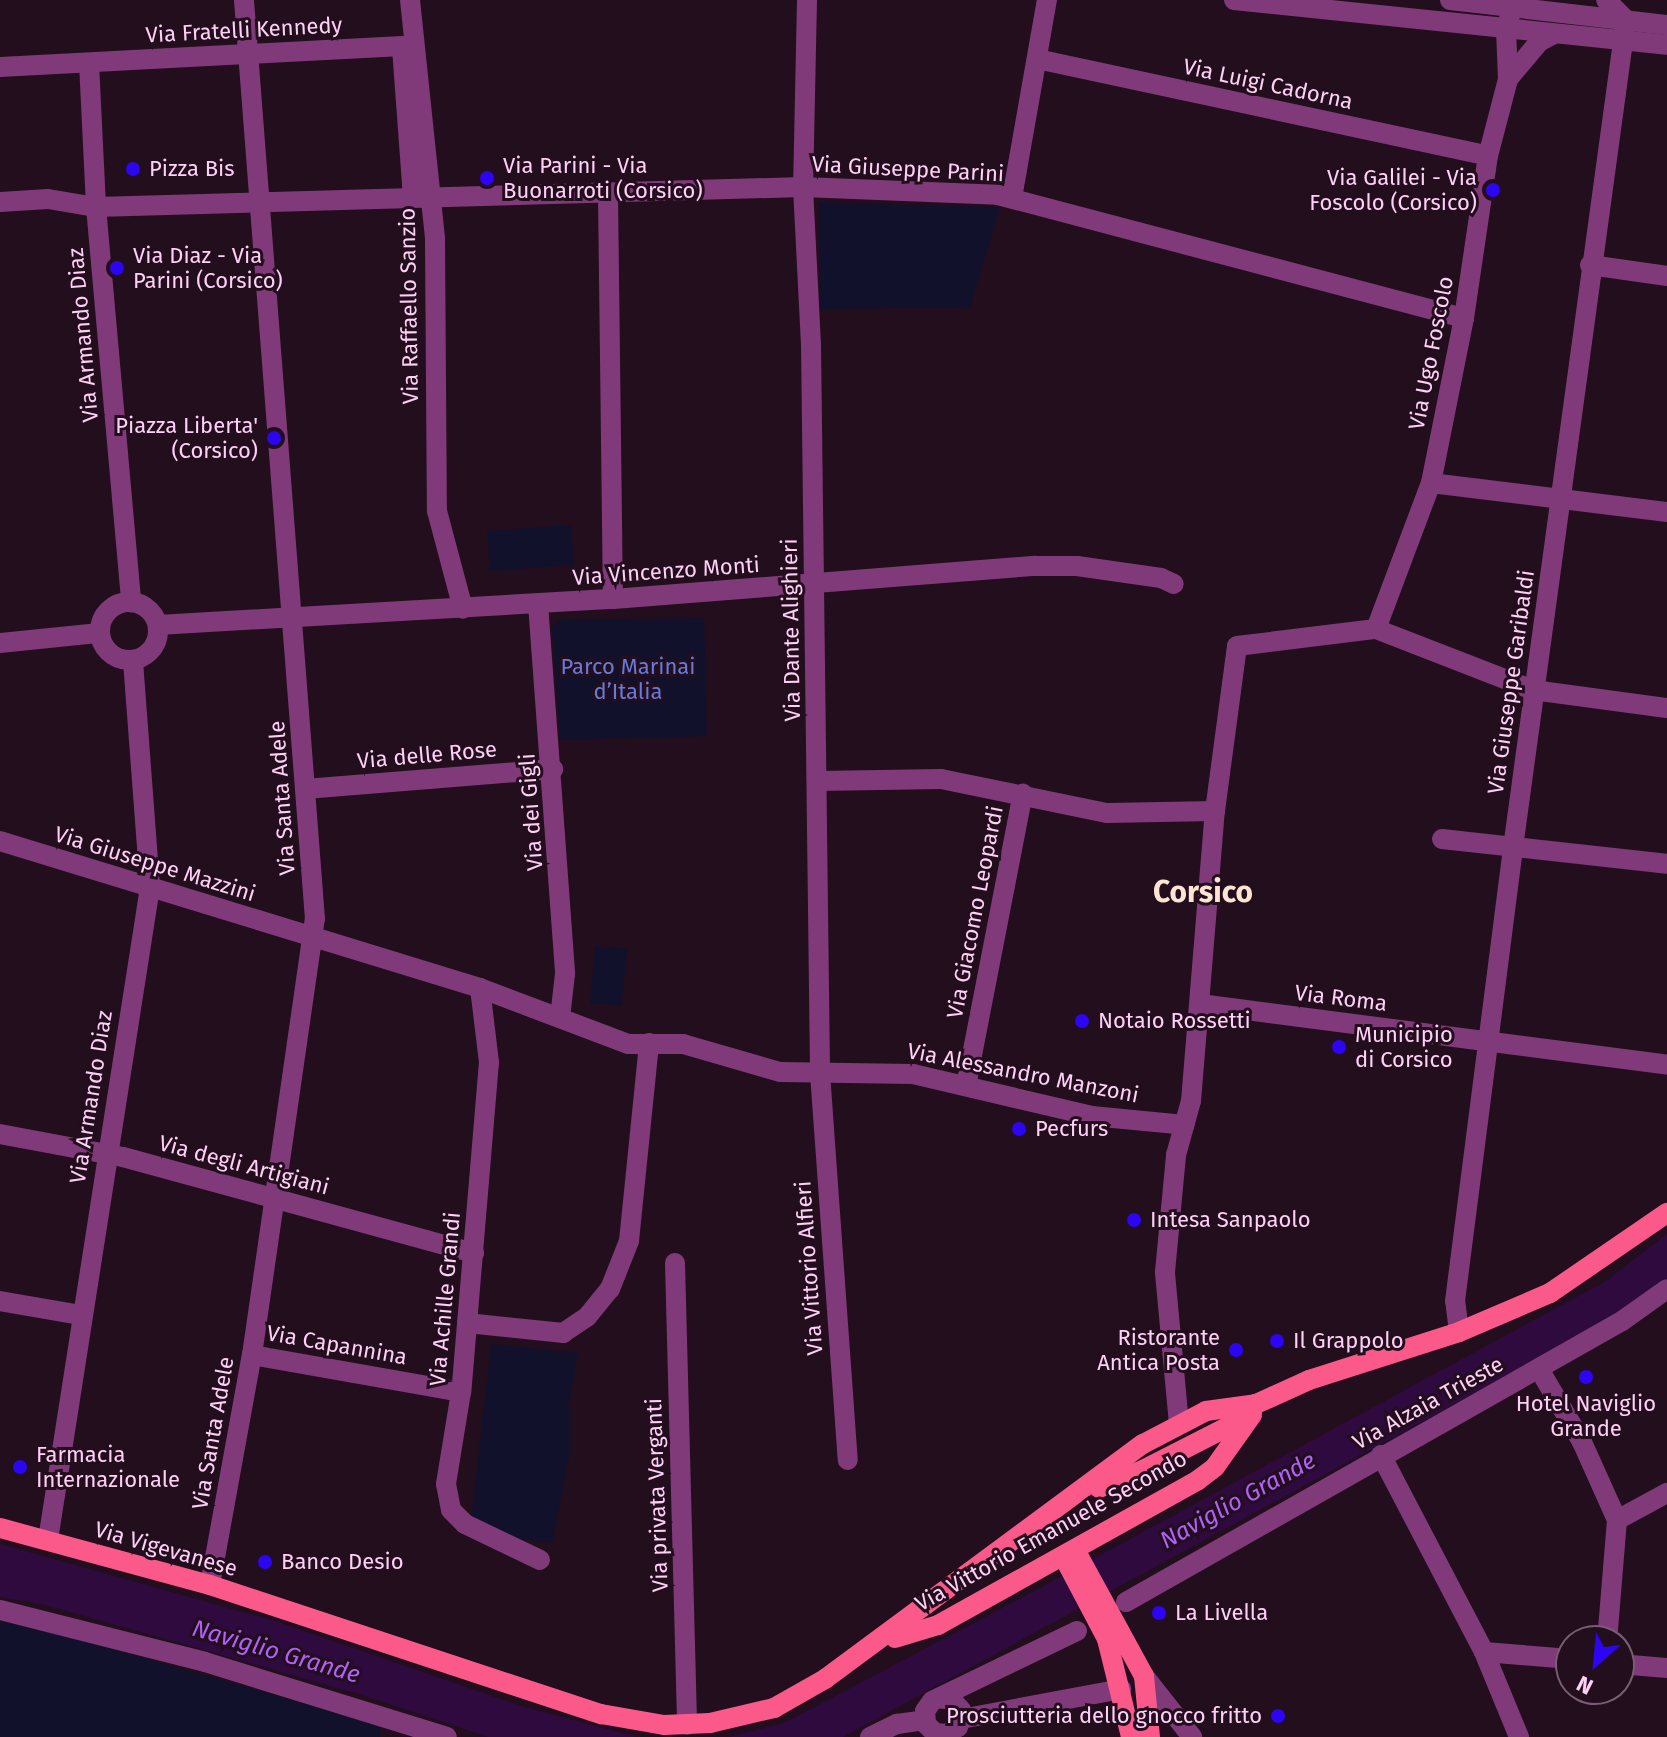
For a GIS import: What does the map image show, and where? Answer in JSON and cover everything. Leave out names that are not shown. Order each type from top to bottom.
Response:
[{"type":"main road","name":"Via Vittorio Emanuele Secondo","points":[[1075,1498],[1231,1425],[1256,1404],[1335,1370],[1459,1332],[1550,1293],[1667,1213]]},
{"type":"main road","name":"Via Vittorio Emanuele Secondo","points":[[500,1681],[601,1714],[687,1725],[774,1708],[882,1642],[1143,1444],[1179,1424],[1221,1407],[1256,1404]]},
{"type":"main road","name":"Via Vittorio Emanuele Secondo","points":[[882,1642],[938,1625],[1071,1557],[1215,1467],[1256,1404]]},
{"type":"main road","name":"Via Vigevanese","points":[[0,1528],[210,1585],[500,1681]]},
{"type":"main road","points":[[1071,1557],[1113,1635],[1144,1676],[1150,1737]]},
{"type":"main road","points":[[1113,1635],[1131,1737]]},
{"type":"street","name":"Via Santa Adele","points":[[210,1585],[252,1355],[313,937],[305,789],[244,0]]},
{"type":"street","name":"Via Raffaello Sanzio","points":[[398,0],[422,197]]},
{"type":"street","name":"Via Raffaello Sanzio","points":[[410,0],[437,511],[463,609]]},
{"type":"street","name":"Via Dante Alighieri","points":[[807,0],[803,187],[811,324],[820,1073]]},
{"type":"street","points":[[1012,198],[1047,0]]},
{"type":"street","points":[[1234,0],[1554,34],[1667,25]]},
{"type":"street","points":[[1450,0],[1514,4],[1624,30],[1667,45]]},
{"type":"street","points":[[1606,0],[1624,30]]},
{"type":"street","name":"Via Ugo Foscolo","points":[[1376,629],[1431,483],[1464,318],[1488,156],[1508,79],[1506,30],[1514,4]]},
{"type":"street","name":"Via Giuseppe Garibaldi","points":[[1459,1332],[1455,1301],[1533,690],[1624,30]]},
{"type":"street","name":"Via Ugo Foscolo","points":[[1508,79],[1539,42],[1554,34]]},
{"type":"street","name":"Via Fratelli Kennedy","points":[[0,67],[402,46]]},
{"type":"street","name":"Via Luigi Cadorna","points":[[1037,59],[1488,156]]},
{"type":"street","name":"Via Armando Diaz","points":[[89,63],[96,207],[131,602]]},
{"type":"street","name":"Via Giuseppe Parini","points":[[0,202],[48,199],[96,207],[803,187],[1012,198],[1464,318]]},
{"type":"street","points":[[608,194],[613,599]]},
{"type":"street","points":[[1590,265],[1667,276]]},
{"type":"street","points":[[1431,483],[1667,512]]},
{"type":"street","name":"Via Vincenzo Monti","points":[[158,625],[463,609],[1077,566],[1161,578],[1174,584]]},
{"type":"street","points":[[131,602],[151,611],[158,625],[153,648],[133,660],[114,657],[99,633],[108,610],[131,602]]},
{"type":"street","name":"Via dei Gigli","points":[[538,604],[553,769],[565,974],[560,1018]]},
{"type":"street","points":[[1179,1424],[1165,1272],[1176,1155],[1185,1125],[1200,1004],[1215,811],[1237,646],[1376,629],[1533,690],[1667,708]]},
{"type":"street","points":[[0,643],[99,633]]},
{"type":"street","name":"Via Armando Diaz","points":[[48,1540],[80,1315],[150,887],[133,660]]},
{"type":"street","name":"Via delle Rose","points":[[305,789],[553,769]]},
{"type":"street","points":[[818,781],[941,779],[1107,813],[1215,811]]},
{"type":"street","name":"Via Giacomo Leopardi","points":[[966,1086],[1023,794]]},
{"type":"street","points":[[1442,839],[1667,864]]},
{"type":"street","name":"Via Giuseppe Mazzini","points":[[0,841],[480,988]]},
{"type":"street","name":"Via Alessandro Manzoni","points":[[480,988],[608,1039],[683,1044],[780,1072],[894,1072],[1092,1116],[1185,1125]]},
{"type":"street","name":"Via Achille Grandi","points":[[480,988],[489,1062],[461,1392],[446,1484],[451,1510],[465,1524],[540,1560]]},
{"type":"street","name":"Via Roma","points":[[1200,1004],[1667,1065]]},
{"type":"street","points":[[467,1323],[563,1333],[587,1317],[610,1289],[629,1241],[649,1043]]},
{"type":"street","name":"Via Vittorio Alfieri","points":[[820,1073],[848,1460]]},
{"type":"street","name":"Via degli Artigiani","points":[[0,1134],[106,1152],[474,1253]]},
{"type":"street","name":"Via privata Verganti","points":[[675,1263],[687,1725]]},
{"type":"street","name":"Via Alzaia Trieste","points":[[1126,1602],[1381,1455],[1539,1369],[1667,1289]]},
{"type":"street","points":[[0,1301],[80,1315]]},
{"type":"street","name":"Via Capannina","points":[[252,1355],[461,1392]]},
{"type":"street","points":[[1539,1369],[1582,1442],[1617,1520],[1608,1625]]},
{"type":"street","points":[[1381,1455],[1484,1652],[1519,1737]]},
{"type":"street","points":[[1617,1520],[1667,1493]]},
{"type":"street","points":[[0,1610],[205,1662],[447,1737]]},
{"type":"street","points":[[939,1698],[955,1701],[961,1719],[955,1730],[943,1736],[931,1730],[925,1720],[929,1704],[939,1698],[1077,1631]]},
{"type":"street","points":[[1484,1652],[1555,1658]]},
{"type":"street","points":[[1635,1665],[1667,1668]]},
{"type":"street","points":[[1144,1676],[1192,1737]]},
{"type":"street","points":[[961,1719],[1121,1689]]},
{"type":"street","points":[[870,1737],[897,1724],[925,1720]]},
{"type":"green space","points":[[819,202],[1000,207],[970,307],[820,309]]},
{"type":"green space","points":[[571,525],[574,565],[490,571],[487,531]]},
{"type":"green space","name":"Parco Marinai d’Italia","points":[[704,618],[707,736],[560,740],[552,627],[561,620]]},
{"type":"green space","points":[[595,946],[627,949],[622,1006],[590,1003]]},
{"type":"green space","points":[[491,1344],[578,1353],[569,1407],[569,1457],[552,1543],[524,1540],[471,1520]]},
{"type":"green space","points":[[0,1622],[42,1629],[380,1725],[380,1737],[0,1737]]},
{"type":"water","name":"Naviglio Grande","points":[[1667,1234],[1667,1281],[1614,1317],[843,1737],[729,1737],[784,1723],[1025,1596],[1606,1281]]},
{"type":"water","name":"Naviglio Grande","points":[[0,1544],[275,1621],[521,1706],[637,1737],[488,1737],[359,1694],[42,1604],[0,1597]]},
{"type":"place","name":"Pizza Bis","points":[[133,169]]},
{"type":"place","name":"Via Parini - Via Buonarroti (Corsico)","points":[[487,178]]},
{"type":"place","name":"Via Galilei - Via Foscolo (Corsico)","points":[[1493,190]]},
{"type":"place","name":"Via Diaz - Via Parini (Corsico)","points":[[117,268]]},
{"type":"place","name":"Piazza Liberta' (Corsico)","points":[[274,438]]},
{"type":"place","name":"Notaio Rossetti","points":[[1082,1021]]},
{"type":"place","name":"Municipio di Corsico","points":[[1339,1047]]},
{"type":"place","name":"Pecfurs","points":[[1019,1129]]},
{"type":"place","name":"Intesa Sanpaolo","points":[[1134,1220]]},
{"type":"place","name":"Il Grappolo","points":[[1277,1341]]},
{"type":"place","name":"Ristorante Antica Posta","points":[[1236,1350]]},
{"type":"place","name":"Hotel Naviglio Grande","points":[[1586,1377]]},
{"type":"place","name":"Farmacia Internazionale","points":[[20,1467]]},
{"type":"place","name":"Banco Desio","points":[[265,1562]]},
{"type":"place","name":"La Livella","points":[[1159,1613]]},
{"type":"place","name":"Prosciutteria dello gnocco fritto","points":[[1278,1716]]},
{"type":"district","name":"Corsico","points":[[1203,892]]}]
